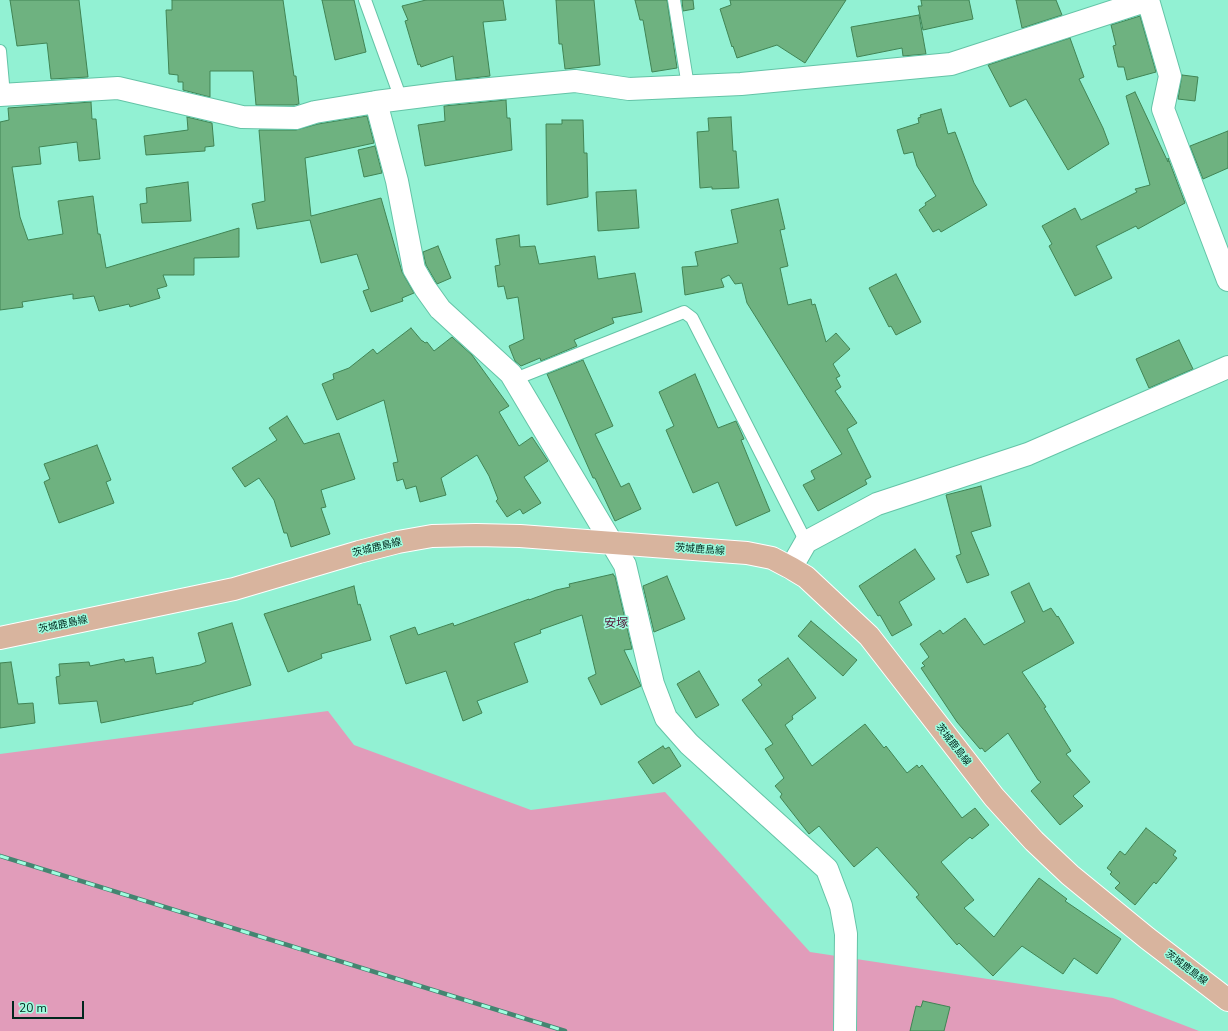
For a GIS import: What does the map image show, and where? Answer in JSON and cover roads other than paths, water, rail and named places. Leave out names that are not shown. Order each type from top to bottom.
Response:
[{"type":"main road","name":"茨城鹿島線","points":[[0,638],[234,589],[359,552],[398,542],[432,536],[520,536],[748,553],[772,558],[806,578],[869,636],[994,797],[1034,841],[1070,875],[1147,938],[1228,1000]]},
{"type":"street","points":[[2,95],[118,88],[242,117],[296,118],[316,112],[376,102],[575,81],[629,89],[741,84],[951,64],[1148,0],[1170,76],[1162,109],[1228,280]]},
{"type":"street","points":[[376,102],[396,181],[414,269],[440,309],[512,374],[613,543],[625,565],[653,684],[666,718],[689,744],[827,869],[841,906],[846,934],[845,1031]]},
{"type":"street","points":[[791,568],[806,542],[877,504],[1028,454],[1228,367]]},
{"type":"lane","points":[[365,0],[401,99]]},
{"type":"lane","points":[[674,0],[688,86]]},
{"type":"lane","points":[[0,51],[2,95]]},
{"type":"lane","points":[[515,379],[684,312],[692,318],[806,542]]},
{"type":"railway","points":[[0,856],[565,1031]]},
{"type":"district","name":"安塚","points":[[616,624]]}]
